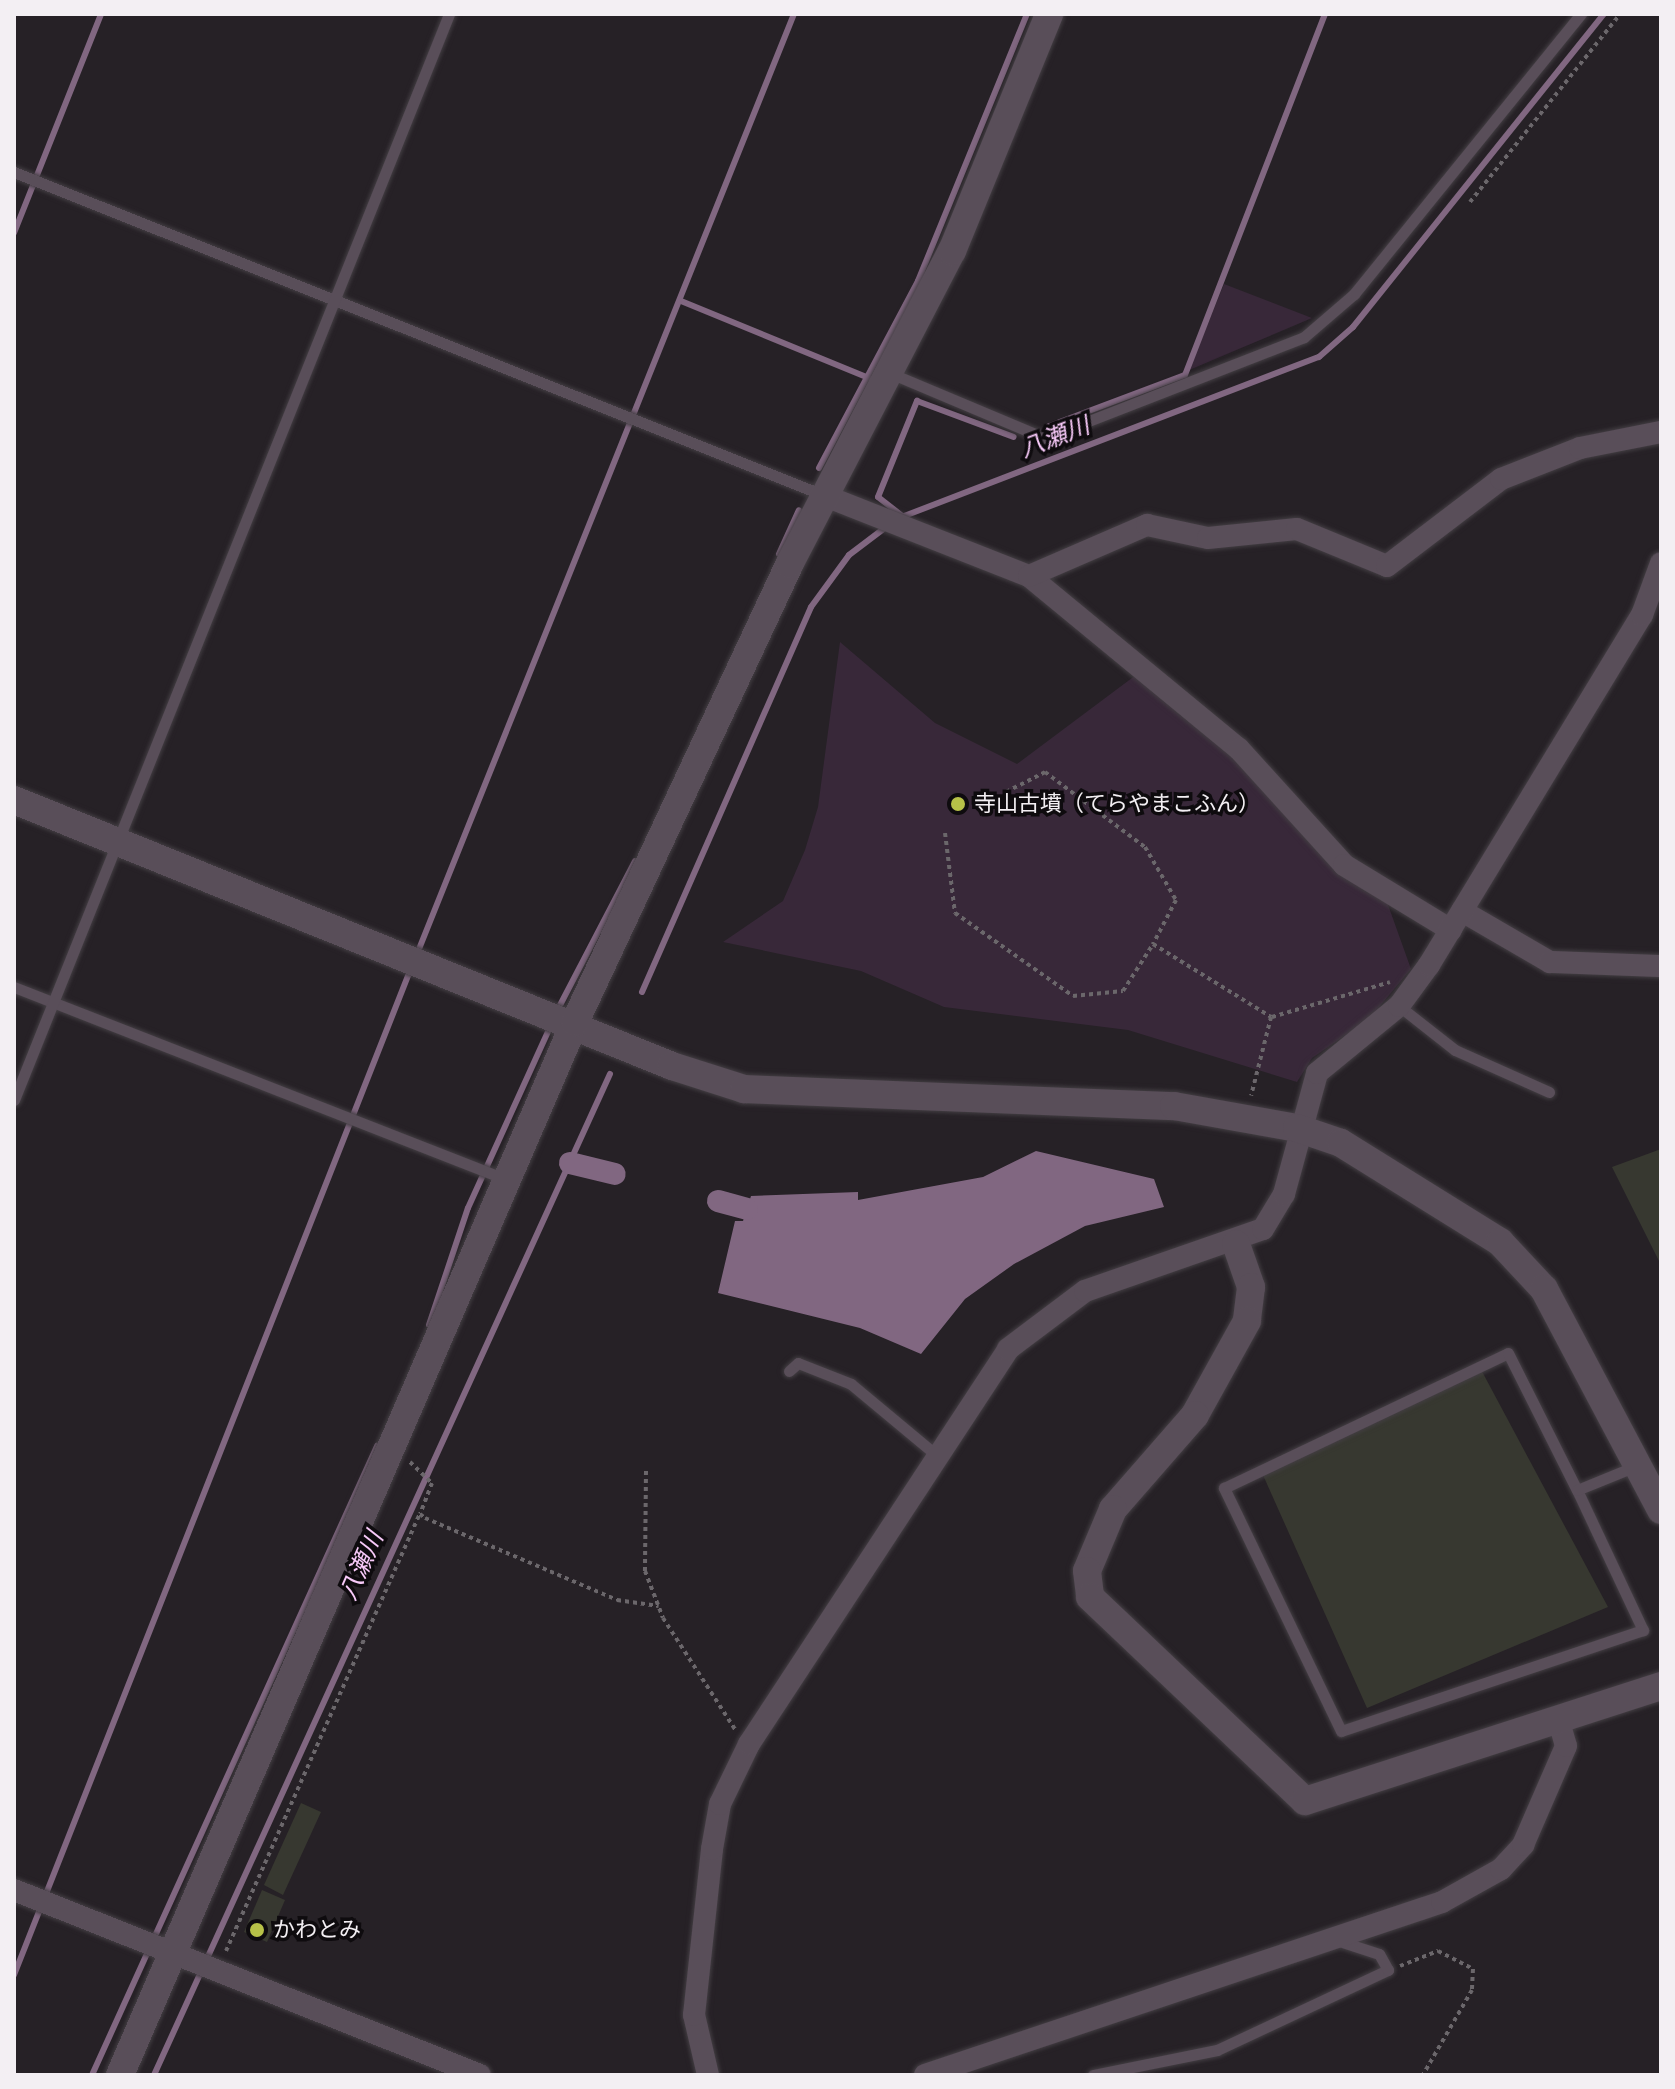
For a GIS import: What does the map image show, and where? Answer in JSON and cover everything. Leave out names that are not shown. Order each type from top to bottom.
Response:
[{"type":"street","points":[[120,2075],[182,1956],[505,1179],[575,1022],[823,495],[952,251],[1049,14]]},
{"type":"street","points":[[1029,576],[1147,525],[1208,538],[1297,529],[1387,566],[1501,479],[1580,448],[1661,432]]},
{"type":"street","points":[[823,495],[1029,576],[1239,749],[1344,865],[1550,962],[1661,966]]},
{"type":"street","points":[[708,2075],[694,2015],[712,1849],[720,1804],[749,1744],[991,1368],[1066,1302],[1168,1261],[1236,1244],[1263,1229],[1277,1210],[1297,1128],[1317,1073],[1406,997],[1642,615],[1661,563]]},
{"type":"street","points":[[14,800],[744,1089],[1096,1099],[1297,1128],[1384,1163],[1500,1242],[1544,1289],[1640,1464],[1661,1510]]},
{"type":"street","points":[[1236,1244],[1251,1287],[1247,1321],[1195,1415],[1113,1509],[1087,1571],[1090,1597],[1305,1801],[1559,1722],[1661,1686]]},
{"type":"street","points":[[925,2075],[1442,1902],[1511,1860],[1566,1746],[1559,1722]]},
{"type":"street","points":[[14,1890],[480,2075]]},
{"type":"lane","points":[[14,1100],[449,14]]},
{"type":"lane","points":[[890,373],[1045,438],[1304,337],[1354,294],[1581,14]]},
{"type":"lane","points":[[14,172],[823,495]]},
{"type":"lane","points":[[14,987],[505,1179]]},
{"type":"lane","points":[[1406,997],[1455,1050],[1549,1092]]},
{"type":"lane","points":[[1508,1353],[1577,1490],[1643,1630],[1341,1731],[1224,1488],[1508,1353]]},
{"type":"lane","points":[[789,1371],[798,1363],[851,1384],[935,1454]]},
{"type":"lane","points":[[1577,1490],[1640,1464]]},
{"type":"lane","points":[[1093,2075],[1217,2050],[1388,1970],[1379,1954],[1336,1940]]},
{"type":"path","points":[[1470,202],[1620,14]]},
{"type":"path","points":[[945,833],[955,913],[1073,996],[1123,991],[1176,900],[1145,847],[1045,772],[1006,792]]},
{"type":"path","points":[[1153,944],[1271,1017],[1401,978],[1406,997]]},
{"type":"path","points":[[1251,1098],[1271,1017]]},
{"type":"path","points":[[217,1970],[423,1516],[432,1483],[406,1460]]},
{"type":"path","points":[[646,1471],[642,1545],[659,1606],[728,1723],[749,1744]]},
{"type":"path","points":[[423,1516],[617,1600],[659,1606]]},
{"type":"path","points":[[1388,1970],[1438,1951],[1473,1969],[1472,1990],[1423,2075]]},
{"type":"shaded area","points":[[1224,284],[1312,318],[1189,370]]},
{"type":"shaded area","points":[[840,642],[935,723],[1017,764],[1136,675],[1231,753],[1387,902],[1411,969],[1369,1019],[1312,1058],[1297,1082],[1128,1030],[944,1007],[861,971],[723,942],[783,901],[805,850],[818,807]]},
{"type":"shaded area","points":[[1036,1151],[1154,1179],[1164,1207],[1085,1226],[1014,1264],[965,1299],[921,1354],[860,1328],[718,1293],[735,1221],[743,1221],[751,1196],[858,1192],[858,1200],[983,1177]]},
{"type":"building","points":[[1661,1149],[1661,1265],[1612,1167]]},
{"type":"building","points":[[1478,1364],[1608,1607],[1367,1708],[1263,1475]]},
{"type":"building","points":[[301,1803],[321,1812],[283,1895],[264,1885]]},
{"type":"building","points":[[262,1890],[285,1900],[267,1942],[244,1932]]},
{"type":"waterway","points":[[14,233],[101,14]]},
{"type":"waterway","points":[[417,954],[794,14]]},
{"type":"waterway","points":[[819,468],[918,281],[1027,14]]},
{"type":"waterway","points":[[1049,426],[1185,375],[1325,14]]},
{"type":"waterway","name":"八瀬川","points":[[899,518],[1319,357],[1353,327],[1604,14]]},
{"type":"waterway","points":[[681,301],[869,378]]},
{"type":"waterway","points":[[901,515],[878,497],[917,401],[1014,437]]},
{"type":"waterway","points":[[779,554],[799,510]]},
{"type":"waterway","name":"八瀬川","points":[[642,992],[811,607],[849,555],[886,527]]},
{"type":"waterway","points":[[557,1011],[635,861]]},
{"type":"waterway","points":[[14,1975],[411,968]]},
{"type":"waterway","points":[[429,1325],[468,1208],[551,1025]]},
{"type":"waterway","name":"八瀬川","points":[[154,2075],[610,1074]]},
{"type":"waterway","points":[[570,1163],[615,1174]]},
{"type":"waterway","points":[[718,1201],[747,1209]]},
{"type":"waterway","points":[[92,2075],[377,1446]]},
{"type":"place","name":"寺山古墳（てらやまこふん）","points":[[958,804]]},
{"type":"place","name":"かわとみ","points":[[257,1930]]}]
